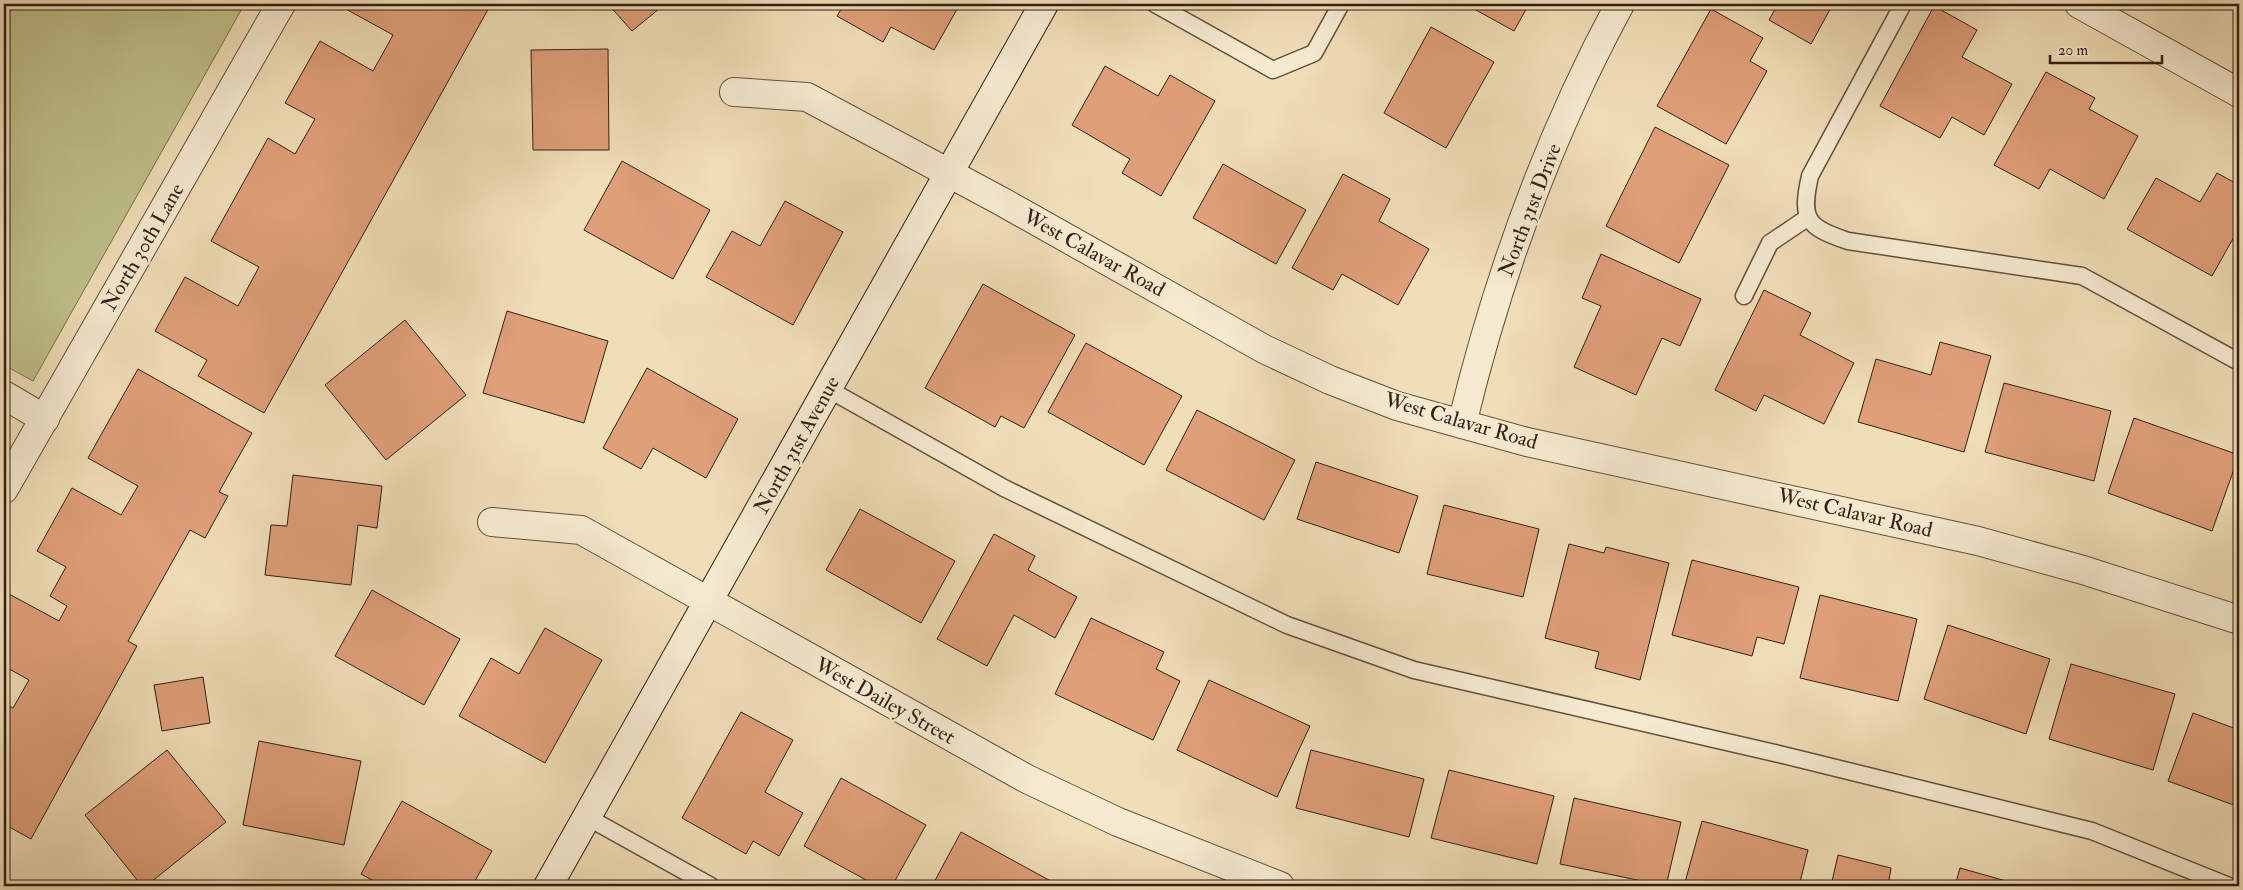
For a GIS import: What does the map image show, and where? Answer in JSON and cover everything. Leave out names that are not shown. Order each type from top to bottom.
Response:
[{"type":"street","name":"North 30th Lane","points":[[4,489],[281,4]]},
{"type":"street","name":"North 31st Avenue","points":[[548,886],[1044,4]]},
{"type":"street","name":"North 31st Drive","points":[[1462,424],[1474,374],[1516,241],[1591,60],[1620,4]]},
{"type":"street","points":[[2079,4],[2239,92]]},
{"type":"street","name":"West Calavar Road","points":[[734,92],[807,97],[949,173],[1264,349],[1330,380],[1398,406],[1527,442],[1978,541],[2083,570],[2239,620]]},
{"type":"street","points":[[4,395],[45,419]]},
{"type":"street","name":"West Dailey Street","points":[[492,522],[581,530],[894,707],[1027,779],[1118,822],[1280,886]]},
{"type":"lane","points":[[1154,4],[1273,70],[1314,54],[1341,4]]},
{"type":"lane","points":[[1903,4],[1810,176],[1805,196],[1807,218],[1819,231],[1848,241],[2082,276],[2239,362]]},
{"type":"lane","points":[[1744,296],[1770,243],[1807,218]]},
{"type":"lane","points":[[828,389],[1004,488],[1251,608],[1287,625],[1405,667],[1783,755],[2092,832],[2229,886]]},
{"type":"lane","points":[[587,817],[711,886]]},
{"type":"green space","points":[[4,4],[244,5],[33,381],[4,365]]},
{"type":"building","points":[[346,4],[491,4],[264,413],[198,376],[207,360],[155,331],[185,277],[238,306],[259,267],[211,241],[268,138],[295,154],[315,119],[285,103],[320,41],[373,71],[393,35],[344,8]]},
{"type":"building","points":[[608,4],[665,4],[632,31]]},
{"type":"building","points":[[844,4],[960,4],[934,50],[891,27],[883,42],[837,16]]},
{"type":"building","points":[[1465,4],[1529,4],[1514,31]]},
{"type":"building","points":[[1778,4],[1833,4],[1811,44],[1769,20]]},
{"type":"building","points":[[1934,6],[1977,30],[1962,57],[2012,84],[1984,135],[1952,117],[1940,138],[1880,106]]},
{"type":"building","points":[[1711,9],[1763,38],[1750,61],[1767,71],[1726,144],[1657,106]]},
{"type":"building","points":[[1431,27],[1494,62],[1446,148],[1384,113]]},
{"type":"building","points":[[608,49],[609,150],[533,150],[531,50]]},
{"type":"building","points":[[1105,66],[1158,96],[1170,75],[1215,101],[1161,196],[1122,173],[1130,159],[1072,125]]},
{"type":"building","points":[[2046,72],[2095,98],[2089,109],[2138,136],[2104,199],[2050,169],[2039,189],[1994,165]]},
{"type":"building","points":[[1655,127],[1729,165],[1679,263],[1606,226]]},
{"type":"building","points":[[622,161],[710,210],[673,279],[584,230]]},
{"type":"building","points":[[1223,164],[1306,210],[1276,264],[1193,218]]},
{"type":"building","points":[[2217,173],[2239,185],[2239,228],[2212,276],[2127,229],[2156,178],[2200,202]]},
{"type":"building","points":[[1343,174],[1390,199],[1379,221],[1429,249],[1398,305],[1342,274],[1333,290],[1292,268]]},
{"type":"building","points":[[785,201],[843,232],[793,325],[706,277],[732,231],[760,246]]},
{"type":"building","points":[[1601,254],[1701,299],[1680,346],[1662,338],[1636,395],[1574,367],[1601,306],[1582,298]]},
{"type":"building","points":[[983,284],[1075,335],[1024,428],[1001,416],[995,427],[925,388]]},
{"type":"building","points":[[1764,290],[1811,313],[1800,335],[1854,363],[1824,424],[1764,395],[1756,411],[1715,390]]},
{"type":"building","points":[[507,311],[608,341],[584,423],[483,393]]},
{"type":"building","points":[[405,320],[466,395],[386,460],[325,385]]},
{"type":"building","points":[[1940,342],[1991,356],[1964,452],[1858,422],[1876,359],[1931,375]]},
{"type":"building","points":[[1086,343],[1182,396],[1144,465],[1048,412]]},
{"type":"building","points":[[647,368],[738,419],[706,478],[653,448],[641,469],[603,448]]},
{"type":"building","points":[[138,369],[252,433],[219,492],[228,496],[205,538],[190,530],[128,641],[137,646],[31,839],[4,824],[4,703],[13,708],[29,680],[4,666],[4,604],[9,594],[59,621],[67,606],[50,596],[66,567],[37,551],[72,488],[121,515],[138,486],[88,458]]},
{"type":"building","points":[[2004,383],[2111,411],[2094,481],[1985,452]]},
{"type":"building","points":[[1197,410],[1295,460],[1264,520],[1166,470]]},
{"type":"building","points":[[2134,418],[2239,455],[2212,531],[2108,493]]},
{"type":"building","points":[[1316,462],[1418,496],[1399,553],[1297,519]]},
{"type":"building","points":[[293,475],[382,486],[377,528],[358,525],[351,585],[265,575],[271,525],[287,526]]},
{"type":"building","points":[[1444,505],[1539,529],[1523,597],[1427,574]]},
{"type":"building","points":[[860,509],[955,561],[921,623],[826,570]]},
{"type":"building","points":[[994,534],[1035,556],[1028,570],[1077,597],[1055,638],[1014,615],[987,666],[937,639]]},
{"type":"building","points":[[1569,544],[1604,553],[1606,547],[1669,563],[1640,680],[1595,668],[1599,652],[1545,638]]},
{"type":"building","points":[[1692,560],[1799,587],[1784,644],[1757,637],[1752,656],[1672,635]]},
{"type":"building","points":[[372,590],[460,639],[424,705],[335,656]]},
{"type":"building","points":[[1820,595],[1917,619],[1898,701],[1800,678]]},
{"type":"building","points":[[1091,618],[1164,652],[1156,669],[1180,681],[1153,740],[1055,694]]},
{"type":"building","points":[[1948,625],[2050,659],[2026,734],[1924,699]]},
{"type":"building","points":[[545,628],[602,660],[545,763],[459,716],[491,658],[519,674]]},
{"type":"building","points":[[2071,664],[2175,694],[2153,770],[2049,739]]},
{"type":"building","points":[[203,677],[210,723],[162,731],[154,685]]},
{"type":"building","points":[[1209,680],[1310,726],[1277,797],[1177,750]]},
{"type":"building","points":[[741,712],[793,740],[765,792],[803,813],[779,856],[753,841],[746,854],[682,818]]},
{"type":"building","points":[[2193,713],[2239,730],[2239,807],[2168,781]]},
{"type":"building","points":[[259,741],[361,761],[344,845],[243,825]]},
{"type":"building","points":[[167,750],[226,822],[146,886],[142,886],[85,815]]},
{"type":"building","points":[[1311,750],[1424,779],[1409,837],[1296,808]]},
{"type":"building","points":[[1449,770],[1554,796],[1537,864],[1431,838]]},
{"type":"building","points":[[841,778],[926,825],[892,886],[877,886],[804,846]]},
{"type":"building","points":[[1574,798],[1681,822],[1666,886],[1560,864]]},
{"type":"building","points":[[402,801],[492,851],[472,886],[383,886],[361,874]]},
{"type":"building","points":[[1702,821],[1808,850],[1799,886],[1684,886]]},
{"type":"building","points":[[961,832],[1058,885],[932,886]]},
{"type":"building","points":[[1838,855],[1891,868],[1888,886],[1831,886]]},
{"type":"building","points":[[1960,868],[2024,886],[1955,886]]}]
